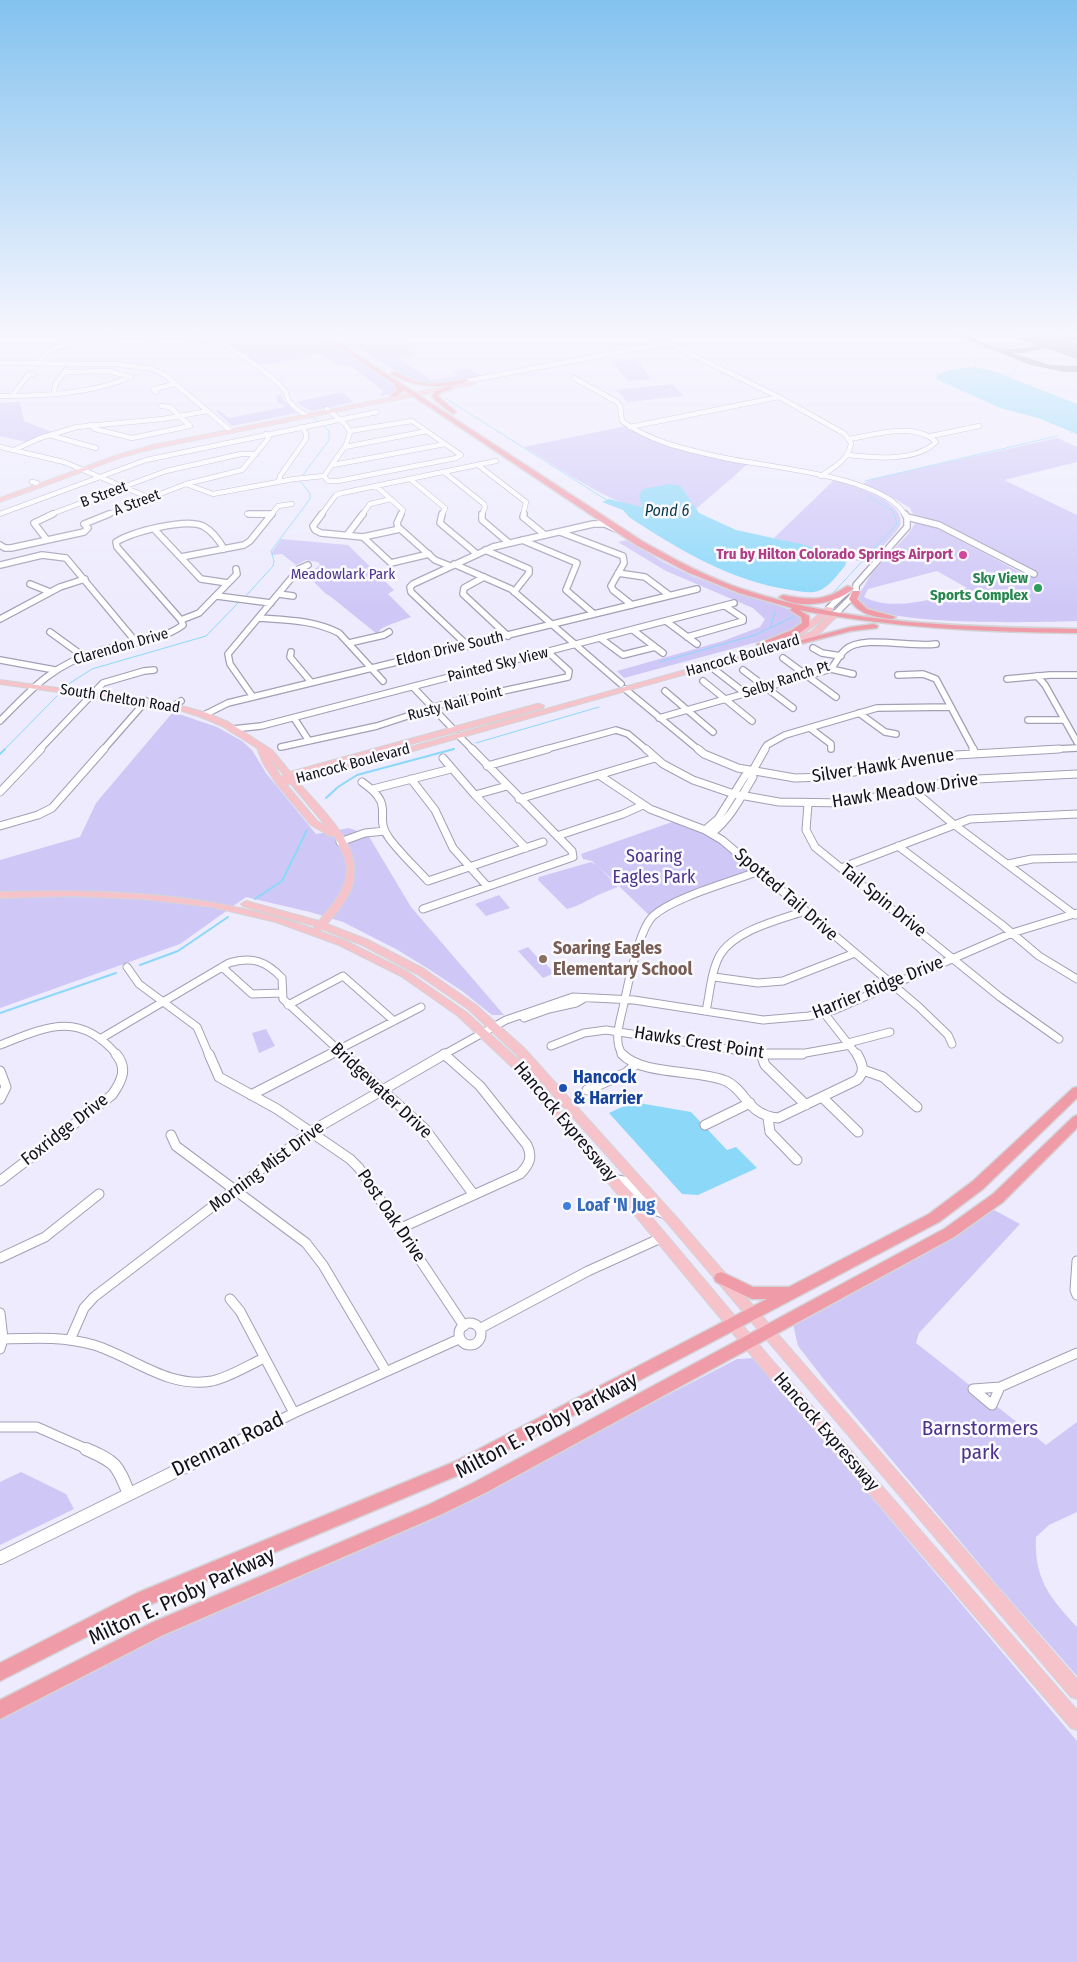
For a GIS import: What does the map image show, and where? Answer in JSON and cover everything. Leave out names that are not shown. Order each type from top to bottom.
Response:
[{"type":"highway","points":[[460,426],[666,560],[722,584],[793,609],[805,616],[807,622],[799,630],[758,649]]},
{"type":"highway","points":[[471,426],[666,552],[709,573],[750,588],[831,612],[933,623],[1077,626]]},
{"type":"highway","points":[[722,584],[771,601],[884,623],[954,630]]},
{"type":"highway","points":[[750,588],[796,599],[814,601],[834,599],[854,588],[854,602],[866,611],[933,623]]},
{"type":"highway","points":[[758,649],[866,626],[1077,632]]},
{"type":"highway","name":"Milton E. Proby Parkway","points":[[0,1672],[143,1598],[460,1467],[934,1218],[957,1203],[978,1185],[1077,1091]]},
{"type":"highway","name":"Milton E. Proby Parkway","points":[[0,1710],[157,1628],[434,1510],[479,1488],[949,1233],[998,1198],[1077,1120]]},
{"type":"highway","points":[[721,1278],[752,1293],[793,1293]]},
{"type":"main road","points":[[0,498],[35,482],[142,450],[252,426]]},
{"type":"main road","points":[[0,498],[81,469]]},
{"type":"main road","name":"Hancock Boulevard","points":[[279,781],[459,736],[684,667],[814,634],[831,612]]},
{"type":"main road","name":"Hancock Boulevard","points":[[623,686],[710,666],[758,649]]},
{"type":"main road","name":"South Chelton Road","points":[[0,682],[178,704],[233,729],[269,752],[340,839],[350,860],[351,868],[347,888],[338,905],[318,928]]},
{"type":"main road","name":"Hancock Boulevard","points":[[292,778],[453,729],[556,705]]},
{"type":"main road","points":[[373,759],[446,735],[452,732],[453,729]]},
{"type":"main road","points":[[257,744],[279,781],[314,823],[340,839]]},
{"type":"main road","name":"Hancock Expressway","points":[[0,890],[69,886],[162,891],[263,908],[318,928],[400,970],[489,1029],[530,1062],[668,1214],[1077,1691]]},
{"type":"main road","name":"Hancock Expressway","points":[[0,895],[93,892],[179,899],[251,912],[318,928]]},
{"type":"main road","name":"Hancock Expressway","points":[[489,1029],[516,1064],[749,1342],[1077,1722]]},
{"type":"street","points":[[14,450],[49,435],[88,426]]},
{"type":"street","points":[[91,426],[95,429],[132,438],[191,426]]},
{"type":"street","points":[[225,426],[230,430]]},
{"type":"street","points":[[0,514],[146,460],[171,453],[308,426]]},
{"type":"street","points":[[186,484],[213,494],[279,481],[324,476],[350,439],[350,431],[345,426]]},
{"type":"street","points":[[350,431],[380,426]]},
{"type":"street","points":[[324,476],[328,481],[338,481],[461,456],[461,454],[419,426]]},
{"type":"street","points":[[630,427],[637,426]]},
{"type":"street","points":[[821,476],[848,455],[851,449],[849,439],[833,426]]},
{"type":"street","points":[[849,439],[905,431],[931,436],[979,426]]},
{"type":"street","points":[[279,481],[280,476],[306,439],[306,433],[301,427]]},
{"type":"street","points":[[630,427],[655,439],[680,447],[844,480],[866,488],[896,504],[907,517],[908,524],[905,531],[831,612]]},
{"type":"street","points":[[345,447],[428,431]]},
{"type":"street","name":"A Street","points":[[0,545],[5,548],[11,548],[87,531],[88,528],[84,524],[152,497],[186,484],[242,470],[269,438],[266,434]]},
{"type":"street","points":[[49,435],[96,448]]},
{"type":"street","points":[[848,455],[886,458],[928,449],[936,443],[936,440],[931,436]]},
{"type":"street","points":[[333,465],[445,444]]},
{"type":"street","points":[[0,447],[58,460],[152,497]]},
{"type":"street","name":"B Street","points":[[47,540],[33,522],[184,466],[241,454],[256,454]]},
{"type":"street","points":[[376,486],[403,510],[397,523],[400,529],[363,537],[321,533],[315,530],[313,526],[336,495],[410,478],[496,461]]},
{"type":"street","points":[[478,465],[526,502],[523,517],[545,535]]},
{"type":"street","points":[[444,472],[484,504],[482,520],[509,543]]},
{"type":"street","points":[[410,478],[445,508],[439,521],[440,523],[477,554]]},
{"type":"street","points":[[348,535],[370,504],[391,499]]},
{"type":"street","points":[[181,558],[247,543],[278,506],[292,504]]},
{"type":"street","points":[[468,646],[410,590],[416,582],[485,550],[598,522],[598,518],[580,504]]},
{"type":"street","points":[[247,514],[270,515]]},
{"type":"street","points":[[907,517],[939,525],[1034,574]]},
{"type":"street","name":"Clarendon Drive","points":[[0,721],[34,687],[55,670],[83,656],[178,630],[183,625],[181,620],[117,547],[115,540],[128,535],[187,524],[200,525],[222,544],[224,549]]},
{"type":"street","points":[[593,524],[608,525],[635,540]]},
{"type":"street","name":"Silver Hawk Avenue","points":[[400,529],[435,560],[484,577],[514,592],[659,718],[704,754],[752,772],[795,778],[827,777],[929,757],[1077,748]]},
{"type":"street","points":[[155,530],[201,578],[228,583]]},
{"type":"street","points":[[560,532],[622,556],[624,563],[612,584],[612,588],[632,605]]},
{"type":"street","points":[[363,537],[391,563],[429,554]]},
{"type":"street","points":[[522,540],[577,563],[577,567],[566,586],[566,590],[594,614]]},
{"type":"street","points":[[485,550],[529,570],[530,573],[514,592]]},
{"type":"street","points":[[0,565],[59,554],[70,560],[136,642]]},
{"type":"street","points":[[220,654],[228,654],[299,569],[308,564]]},
{"type":"street","points":[[181,620],[200,613],[236,574],[236,569]]},
{"type":"street","points":[[618,573],[645,578],[669,595]]},
{"type":"street","points":[[484,577],[464,588],[463,594],[508,636]]},
{"type":"street","points":[[0,619],[66,584],[85,579]]},
{"type":"street","points":[[30,584],[50,592]]},
{"type":"street","name":"Eldon Drive South","points":[[204,715],[222,706],[311,682],[448,648],[468,646],[697,588]]},
{"type":"street","points":[[831,612],[854,588]]},
{"type":"street","points":[[279,594],[293,596]]},
{"type":"street","points":[[216,596],[271,603]]},
{"type":"street","name":"Painted Sky View","points":[[233,729],[261,726],[294,718],[734,603]]},
{"type":"street","points":[[687,636],[742,621],[743,618],[725,606]]},
{"type":"street","points":[[259,618],[319,623],[339,633],[383,681]]},
{"type":"street","points":[[666,621],[697,644]]},
{"type":"street","points":[[633,630],[662,653]]},
{"type":"street","points":[[50,632],[83,656]]},
{"type":"street","points":[[349,643],[384,635],[389,632]]},
{"type":"street","points":[[600,638],[623,655],[655,647]]},
{"type":"street","name":"Selby Ranch Pt","points":[[659,718],[831,669],[845,649],[854,644],[916,646],[936,644]]},
{"type":"street","points":[[813,648],[822,653],[841,656]]},
{"type":"street","points":[[291,652],[290,657],[311,682]]},
{"type":"street","name":"Rusty Nail Point","points":[[281,747],[377,726],[432,707],[568,677],[569,672],[548,652]]},
{"type":"street","points":[[228,654],[230,664],[253,697]]},
{"type":"street","points":[[783,658],[836,697]]},
{"type":"street","points":[[0,660],[55,670]]},
{"type":"street","points":[[710,666],[746,694]]},
{"type":"street","points":[[831,669],[853,674]]},
{"type":"street","points":[[0,792],[103,683],[110,679],[154,670]]},
{"type":"street","points":[[743,670],[793,708]]},
{"type":"street","points":[[898,675],[923,674],[936,679],[975,753]]},
{"type":"street","points":[[1007,679],[1077,675]]},
{"type":"street","points":[[1037,676],[1045,685],[1077,742]]},
{"type":"street","points":[[703,681],[752,721]]},
{"type":"street","points":[[413,687],[453,729]]},
{"type":"street","points":[[665,691],[712,732]]},
{"type":"street","points":[[0,826],[38,815],[52,808],[146,701]]},
{"type":"street","points":[[708,831],[718,819],[745,776],[752,772],[767,745],[785,735],[877,708],[951,707]]},
{"type":"street","points":[[0,710],[10,711]]},
{"type":"street","points":[[860,713],[885,732],[896,734]]},
{"type":"street","points":[[294,718],[309,741]]},
{"type":"street","points":[[1028,720],[1064,720]]},
{"type":"street","points":[[257,744],[256,732],[261,726]]},
{"type":"street","points":[[810,728],[831,744],[831,749]]},
{"type":"street","name":"Hawk Meadow Drive","points":[[487,766],[620,729],[655,758],[694,780],[734,794],[779,802],[808,804],[856,802],[966,780],[1077,774]]},
{"type":"street","points":[[423,909],[573,857],[572,851],[459,736]]},
{"type":"street","points":[[443,758],[451,769],[526,848]]},
{"type":"street","points":[[519,799],[655,758]]},
{"type":"street","points":[[372,789],[451,769]]},
{"type":"street","points":[[708,831],[723,824],[753,777],[752,772]]},
{"type":"street","name":"Spotted Tail Drive","points":[[599,775],[642,804],[708,831],[759,871],[891,984],[948,1034],[952,1044]]},
{"type":"street","points":[[411,779],[435,810],[449,842],[487,886]]},
{"type":"street","points":[[362,782],[372,789],[383,802],[385,831],[428,881],[543,842]]},
{"type":"street","points":[[475,795],[507,786]]},
{"type":"street","points":[[913,790],[953,824],[1048,892],[1076,915]]},
{"type":"street","points":[[557,836],[623,814],[642,804]]},
{"type":"street","name":"Tail Spin Drive","points":[[808,804],[810,814],[805,826],[806,836],[815,847],[1000,997],[1059,1039]]},
{"type":"street","points":[[841,868],[953,824],[982,818],[1077,814]]},
{"type":"street","points":[[340,839],[385,831]]},
{"type":"street","points":[[898,846],[1012,933],[1039,956],[1077,979]]},
{"type":"street","points":[[1008,864],[1032,859],[1077,858]]},
{"type":"street","points":[[759,871],[670,904],[652,917],[644,930],[624,998],[619,1030],[619,1050],[626,1059],[636,1064],[723,1080],[768,1118],[778,1118],[856,1081],[863,1070],[861,1062],[849,1044],[824,1013]]},
{"type":"street","points":[[706,1011],[720,955],[732,942],[747,934],[805,911]]},
{"type":"street","name":"Harrier Ridge Drive","points":[[489,1029],[584,999],[624,998],[753,1019],[773,1020],[824,1013],[1012,933],[1076,915]]},
{"type":"street","points":[[714,977],[749,982],[783,982],[855,953]]},
{"type":"street","name":"Bridgewater Drive","points":[[100,1039],[222,967],[238,960],[261,961],[282,978],[281,993],[288,1005],[424,1129],[474,1195]]},
{"type":"street","name":"Post Oak Drive","points":[[127,967],[139,984],[197,1028],[219,1077],[277,1109],[350,1159],[359,1168],[401,1228],[464,1326]]},
{"type":"street","points":[[222,967],[252,994],[281,993]]},
{"type":"street","points":[[288,1005],[343,976],[394,1021]]},
{"type":"street","points":[[251,1094],[421,1007]]},
{"type":"street","name":"Foxridge Drive","points":[[0,1045],[43,1029],[66,1025],[80,1027],[100,1039],[116,1054],[122,1062],[123,1076],[118,1086],[102,1104],[0,1181]]},
{"type":"street","name":"Morning Mist Drive","points":[[70,1340],[88,1302],[310,1132],[489,1029]]},
{"type":"street","name":"Hawks Crest Point","points":[[551,1046],[590,1031],[619,1030],[761,1054],[806,1054],[890,1032]]},
{"type":"street","points":[[401,1228],[520,1174],[525,1170],[530,1160],[531,1155],[527,1145],[492,1100],[480,1086],[444,1054]]},
{"type":"street","points":[[761,1054],[766,1065],[806,1105]]},
{"type":"street","points":[[587,1090],[626,1073],[636,1064]]},
{"type":"street","points":[[0,1070],[10,1087],[0,1099]]},
{"type":"street","points":[[863,1070],[883,1076],[917,1107]]},
{"type":"street","points":[[822,1098],[858,1132]]},
{"type":"street","points":[[705,1125],[750,1103]]},
{"type":"street","points":[[768,1118],[770,1132],[797,1160]]},
{"type":"street","points":[[171,1135],[176,1146],[306,1243],[313,1251],[386,1371]]},
{"type":"street","points":[[530,1160],[539,1163]]},
{"type":"street","points":[[613,1179],[628,1182],[654,1210],[668,1214]]},
{"type":"street","points":[[0,1258],[45,1237],[99,1194]]},
{"type":"street","points":[[481,1328],[588,1271],[661,1238]]},
{"type":"street","points":[[1077,1261],[1075,1290],[1077,1295]]},
{"type":"street","points":[[230,1300],[240,1311],[294,1413]]},
{"type":"street","points":[[0,1313],[1,1344],[70,1340],[104,1348],[169,1378],[189,1383],[212,1381],[224,1377],[264,1358]]},
{"type":"street","points":[[475,1324],[481,1328],[483,1335],[476,1343],[468,1344],[459,1338],[459,1330],[464,1326],[475,1324]]},
{"type":"street","name":"Drennan Road","points":[[0,1558],[294,1413],[459,1338]]},
{"type":"street","points":[[1000,1387],[1077,1353]]},
{"type":"street","points":[[0,1426],[37,1427],[107,1458],[118,1467],[129,1494]]},
{"type":"green space","points":[[0,426],[36,426],[52,432],[26,442],[0,436]]},
{"type":"green space","points":[[626,426],[662,442],[749,463],[696,509],[681,486],[649,504],[634,506],[602,494],[524,447]]},
{"type":"green space","points":[[1057,438],[1077,447],[1077,462],[1004,480],[1077,515],[1077,621],[996,622],[921,619],[867,608],[857,598],[872,573],[908,534],[916,522],[933,526],[1025,575],[1035,573],[935,521],[913,514],[910,508],[897,500],[863,484],[872,479]],"holes":[[[937,571],[967,588],[929,600],[902,604],[875,601],[864,597],[868,589]]]},
{"type":"green space","points":[[834,480],[876,495],[895,509],[900,517],[898,529],[866,563],[774,538]]},
{"type":"green space","name":"Meadowlark Park","points":[[281,539],[348,545],[394,590],[388,594],[411,617],[380,629],[377,634],[326,594],[302,570],[315,569],[320,565],[318,562],[306,560],[296,565],[282,554],[272,555]]},
{"type":"green space","points":[[628,540],[663,562],[694,577],[791,610],[802,616],[803,624],[787,634],[624,678],[617,671],[723,641],[760,627],[765,619],[753,608],[666,571],[618,542]]},
{"type":"green space","points":[[173,712],[217,727],[242,741],[252,750],[266,773],[316,834],[349,828],[368,835],[411,907],[504,1015],[492,1015],[462,991],[427,968],[396,949],[343,922],[246,897],[180,944],[0,1008],[0,860],[80,837],[96,803]]},
{"type":"green space","name":"Soaring Eagles Park","points":[[675,821],[716,840],[734,853],[750,870],[665,903],[649,915],[597,865],[618,887],[567,909],[538,880],[539,877],[591,862],[596,865],[592,861],[583,859],[581,854]]},
{"type":"green space","points":[[499,895],[510,908],[486,916],[475,904]]},
{"type":"green space","points":[[528,947],[554,973],[543,978],[518,951]]},
{"type":"green space","points":[[266,1029],[275,1046],[259,1053],[252,1033]]},
{"type":"green space","name":"Barnstormers park","points":[[994,1210],[1020,1224],[919,1333],[916,1343],[1046,1445],[1077,1422],[1077,1512],[1049,1525],[1036,1537],[1036,1552],[1041,1576],[1046,1587],[1059,1607],[1077,1627],[1077,1676],[997,1585],[826,1382],[798,1346],[793,1324],[967,1228]]},
{"type":"green space","points":[[754,1358],[1077,1741],[1077,1962],[0,1962],[0,1719],[141,1644],[429,1519],[737,1359]]},
{"type":"green space","points":[[21,1472],[66,1494],[74,1509],[0,1545],[0,1482]]},
{"type":"water","points":[[1056,426],[1077,426],[1077,434]]},
{"type":"water","name":"Pond 6","points":[[669,484],[681,486],[699,513],[736,530],[805,545],[847,560],[845,566],[829,584],[815,592],[801,592],[769,586],[727,572],[686,552],[629,517],[623,510],[602,502],[609,499],[642,507],[639,495],[643,489]]},
{"type":"water","points":[[633,1102],[691,1112],[727,1150],[736,1147],[757,1168],[698,1195],[682,1194],[609,1113]]},
{"type":"waterway","points":[[303,475],[329,440],[329,431],[324,426]]},
{"type":"waterway","points":[[489,426],[608,501]]},
{"type":"waterway","points":[[1070,433],[1074,431]]},
{"type":"waterway","points":[[865,481],[1057,436]]},
{"type":"waterway","points":[[245,597],[273,566],[274,561],[271,551],[310,499],[310,494],[300,480]]},
{"type":"waterway","points":[[831,595],[897,524],[893,511],[869,497]]},
{"type":"waterway","points":[[67,685],[92,669],[206,636],[239,602]]},
{"type":"waterway","points":[[771,626],[775,612]]},
{"type":"waterway","points":[[660,662],[755,635],[793,617]]},
{"type":"waterway","points":[[4,750],[57,696]]},
{"type":"waterway","points":[[476,743],[599,707]]},
{"type":"waterway","points":[[326,798],[338,787],[357,775],[454,749],[449,750]]},
{"type":"waterway","points":[[0,754],[4,750]]},
{"type":"waterway","points":[[255,899],[282,881],[307,830]]},
{"type":"waterway","points":[[140,965],[178,951],[228,917]]},
{"type":"waterway","points":[[0,1013],[116,973]]},
{"type":"place","name":"Tru by Hilton Colorado Springs Airport","points":[[963,555]]},
{"type":"place","name":"Sky View Sports Complex","points":[[1038,588]]},
{"type":"place","name":"Soaring Eagles Elementary School","points":[[543,959]]},
{"type":"place","name":"Hancock & Harrier","points":[[563,1088]]},
{"type":"place","name":"Loaf 'N Jug","points":[[567,1206]]}]
